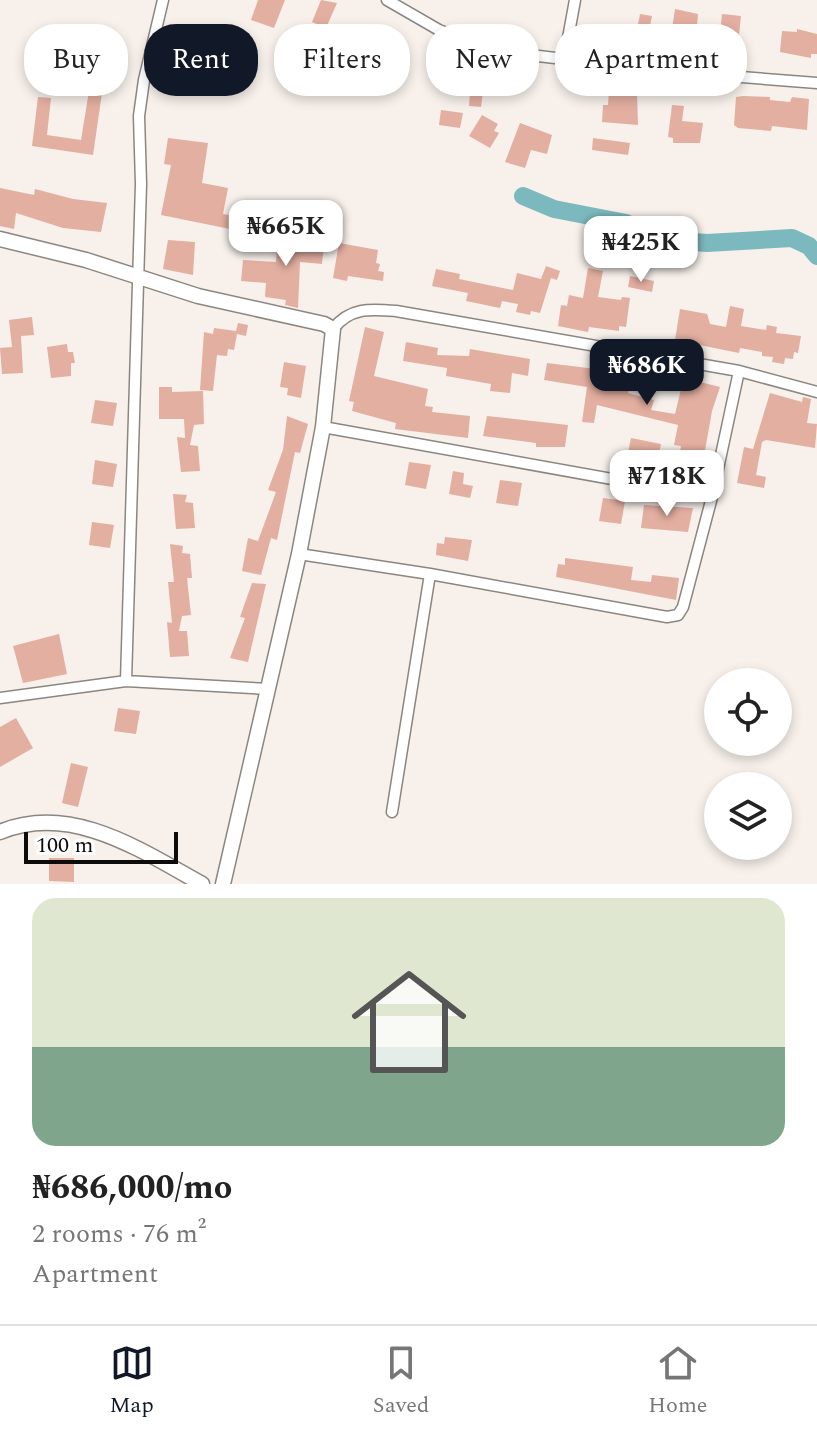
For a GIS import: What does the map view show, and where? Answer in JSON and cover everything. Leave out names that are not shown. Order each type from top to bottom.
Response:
[{"type":"street","points":[[126,681],[138,279],[139,116],[163,0]]},
{"type":"street","points":[[387,0],[439,30],[488,50],[555,59]]},
{"type":"street","points":[[571,24],[575,0]]},
{"type":"street","points":[[747,77],[817,83]]},
{"type":"street","points":[[0,239],[86,260],[138,279],[324,324],[333,329]]},
{"type":"street","points":[[223,884],[299,554],[323,427],[333,329],[341,318],[353,311],[396,311],[739,371],[817,392]]},
{"type":"street","points":[[299,554],[667,617],[678,615],[683,607],[712,497],[739,371]]},
{"type":"street","points":[[323,427],[712,497]]},
{"type":"street","points":[[392,812],[430,574]]},
{"type":"street","points":[[0,698],[126,681],[269,689]]},
{"type":"street","points":[[0,832],[33,822],[90,828],[118,839],[202,884]]},
{"type":"building","points":[[258,0],[285,0],[274,28],[251,20]]},
{"type":"building","points":[[321,0],[337,3],[328,24],[312,22]]},
{"type":"building","points":[[675,9],[698,14],[697,24],[673,24]]},
{"type":"building","points":[[640,14],[652,16],[650,24],[638,24]]},
{"type":"building","points":[[722,14],[741,16],[740,24],[721,24]]},
{"type":"building","points":[[797,29],[817,34],[817,54],[811,54],[811,58],[780,52],[782,31],[797,32]]},
{"type":"building","points":[[88,96],[102,96],[93,155],[32,146],[38,97],[51,98],[47,135],[81,140]]},
{"type":"building","points":[[470,96],[482,96],[481,107],[469,106]]},
{"type":"building","points":[[609,96],[637,96],[638,125],[602,122],[603,105],[608,105]]},
{"type":"building","points":[[736,97],[770,97],[770,100],[790,102],[792,97],[809,99],[807,130],[772,126],[771,131],[738,128],[734,125]]},
{"type":"building","points":[[672,105],[684,106],[682,121],[703,123],[700,143],[673,143],[673,138],[668,137]]},
{"type":"building","points":[[441,110],[463,113],[460,128],[439,125]]},
{"type":"building","points":[[482,115],[498,124],[494,131],[499,133],[490,148],[469,136]]},
{"type":"building","points":[[520,123],[552,135],[547,154],[531,150],[525,168],[505,162]]},
{"type":"building","points":[[168,138],[208,143],[202,183],[228,188],[223,214],[233,216],[230,229],[161,215],[171,165],[164,164]]},
{"type":"building","points":[[593,138],[630,143],[628,155],[592,150]]},
{"type":"building","points":[[0,188],[34,195],[35,189],[73,199],[107,203],[101,232],[63,228],[16,213],[14,229],[0,226]]},
{"type":"building","points":[[296,232],[325,235],[322,264],[300,262],[298,308],[285,305],[286,300],[265,297],[266,283],[241,281],[243,260],[276,262],[277,252],[283,253],[285,242],[294,244]]},
{"type":"building","points":[[168,240],[195,242],[193,275],[163,269]]},
{"type":"building","points":[[339,243],[378,250],[376,263],[380,264],[378,271],[384,272],[383,281],[348,276],[347,281],[333,278]]},
{"type":"building","points":[[546,266],[560,271],[557,280],[551,278],[540,313],[531,311],[530,315],[516,312],[518,304],[502,301],[500,308],[466,301],[468,293],[432,286],[436,269],[460,274],[459,279],[513,290],[517,273],[541,279]]},
{"type":"building","points":[[588,268],[603,271],[598,297],[630,298],[626,327],[619,326],[619,331],[589,327],[588,332],[558,326],[561,305],[567,306],[569,295],[583,298]]},
{"type":"building","points":[[630,276],[654,281],[652,292],[628,287]]},
{"type":"building","points":[[730,306],[744,309],[741,326],[766,330],[767,325],[777,327],[776,333],[801,336],[798,353],[794,352],[793,359],[785,358],[784,364],[772,362],[773,357],[762,356],[762,352],[740,348],[739,353],[675,340],[680,309],[707,314],[710,324],[726,327]]},
{"type":"building","points":[[32,317],[34,335],[21,336],[23,373],[2,374],[0,348],[12,347],[9,320]]},
{"type":"building","points":[[238,323],[248,325],[246,336],[237,334],[234,350],[228,349],[227,356],[217,355],[213,391],[200,390],[204,332],[213,334],[214,328],[236,331]]},
{"type":"building","points":[[365,327],[384,332],[374,376],[428,389],[425,406],[433,407],[432,412],[470,416],[468,438],[395,429],[396,423],[352,411],[354,402],[349,401]]},
{"type":"building","points":[[406,342],[438,348],[437,355],[469,356],[470,349],[530,359],[528,376],[512,373],[510,393],[490,391],[491,384],[446,376],[447,368],[403,361]]},
{"type":"building","points":[[67,344],[68,352],[73,352],[75,363],[71,363],[71,376],[51,378],[47,347]]},
{"type":"building","points":[[284,362],[306,366],[301,398],[287,395],[288,388],[280,387]]},
{"type":"building","points":[[547,363],[604,370],[603,375],[631,382],[628,393],[654,400],[651,410],[675,414],[683,381],[691,383],[692,380],[720,387],[712,411],[701,473],[677,469],[681,446],[674,445],[678,425],[597,405],[594,423],[582,422],[587,387],[544,380]]},
{"type":"building","points":[[159,387],[172,387],[172,392],[203,391],[204,424],[194,425],[190,445],[198,446],[200,471],[181,472],[177,437],[185,438],[184,419],[159,419]]},
{"type":"building","points":[[770,393],[802,402],[803,397],[811,399],[807,423],[817,424],[815,448],[766,440],[762,442],[756,475],[766,477],[764,488],[737,483],[744,447],[753,449]]},
{"type":"building","points":[[95,400],[117,403],[113,426],[91,423]]},
{"type":"building","points":[[287,416],[308,424],[300,453],[295,452],[277,540],[271,538],[261,575],[242,571],[248,538],[258,541],[276,492],[268,490],[283,450]]},
{"type":"building","points":[[487,416],[568,425],[565,447],[536,447],[536,443],[483,436]]},
{"type":"building","points":[[631,438],[661,444],[657,464],[627,458]]},
{"type":"building","points":[[95,460],[117,464],[113,487],[92,484]]},
{"type":"building","points":[[409,462],[431,465],[426,489],[405,485]]},
{"type":"building","points":[[453,471],[464,473],[463,484],[473,486],[470,498],[449,494]]},
{"type":"building","points":[[500,480],[522,483],[518,506],[496,503]]},
{"type":"building","points":[[173,494],[187,495],[185,502],[193,503],[195,528],[176,529]]},
{"type":"building","points":[[603,498],[625,501],[621,524],[599,521]]},
{"type":"building","points":[[644,505],[693,508],[688,532],[641,528]]},
{"type":"building","points":[[92,522],[114,525],[110,548],[89,545]]},
{"type":"building","points":[[445,537],[472,540],[468,561],[436,555],[437,543],[444,544]]},
{"type":"building","points":[[170,544],[183,546],[182,553],[190,554],[192,578],[187,578],[191,615],[182,616],[179,631],[187,631],[189,656],[170,657],[167,622],[172,623],[168,582],[174,582]]},
{"type":"building","points":[[565,558],[633,567],[631,580],[651,582],[652,575],[679,578],[676,600],[556,577],[558,564],[565,565]]},
{"type":"building","points":[[252,583],[266,584],[248,662],[230,658],[245,618],[240,617]]},
{"type":"building","points":[[59,634],[67,674],[23,683],[13,646]]},
{"type":"building","points":[[118,708],[140,711],[136,734],[114,731]]},
{"type":"building","points":[[16,718],[33,748],[0,767],[0,727]]},
{"type":"building","points":[[71,763],[88,767],[78,807],[62,803]]},
{"type":"building","points":[[49,858],[74,858],[74,882],[49,881]]},
{"type":"waterway","points":[[523,196],[554,209],[626,223],[678,241],[707,243],[792,238],[809,246],[817,256]]}]
